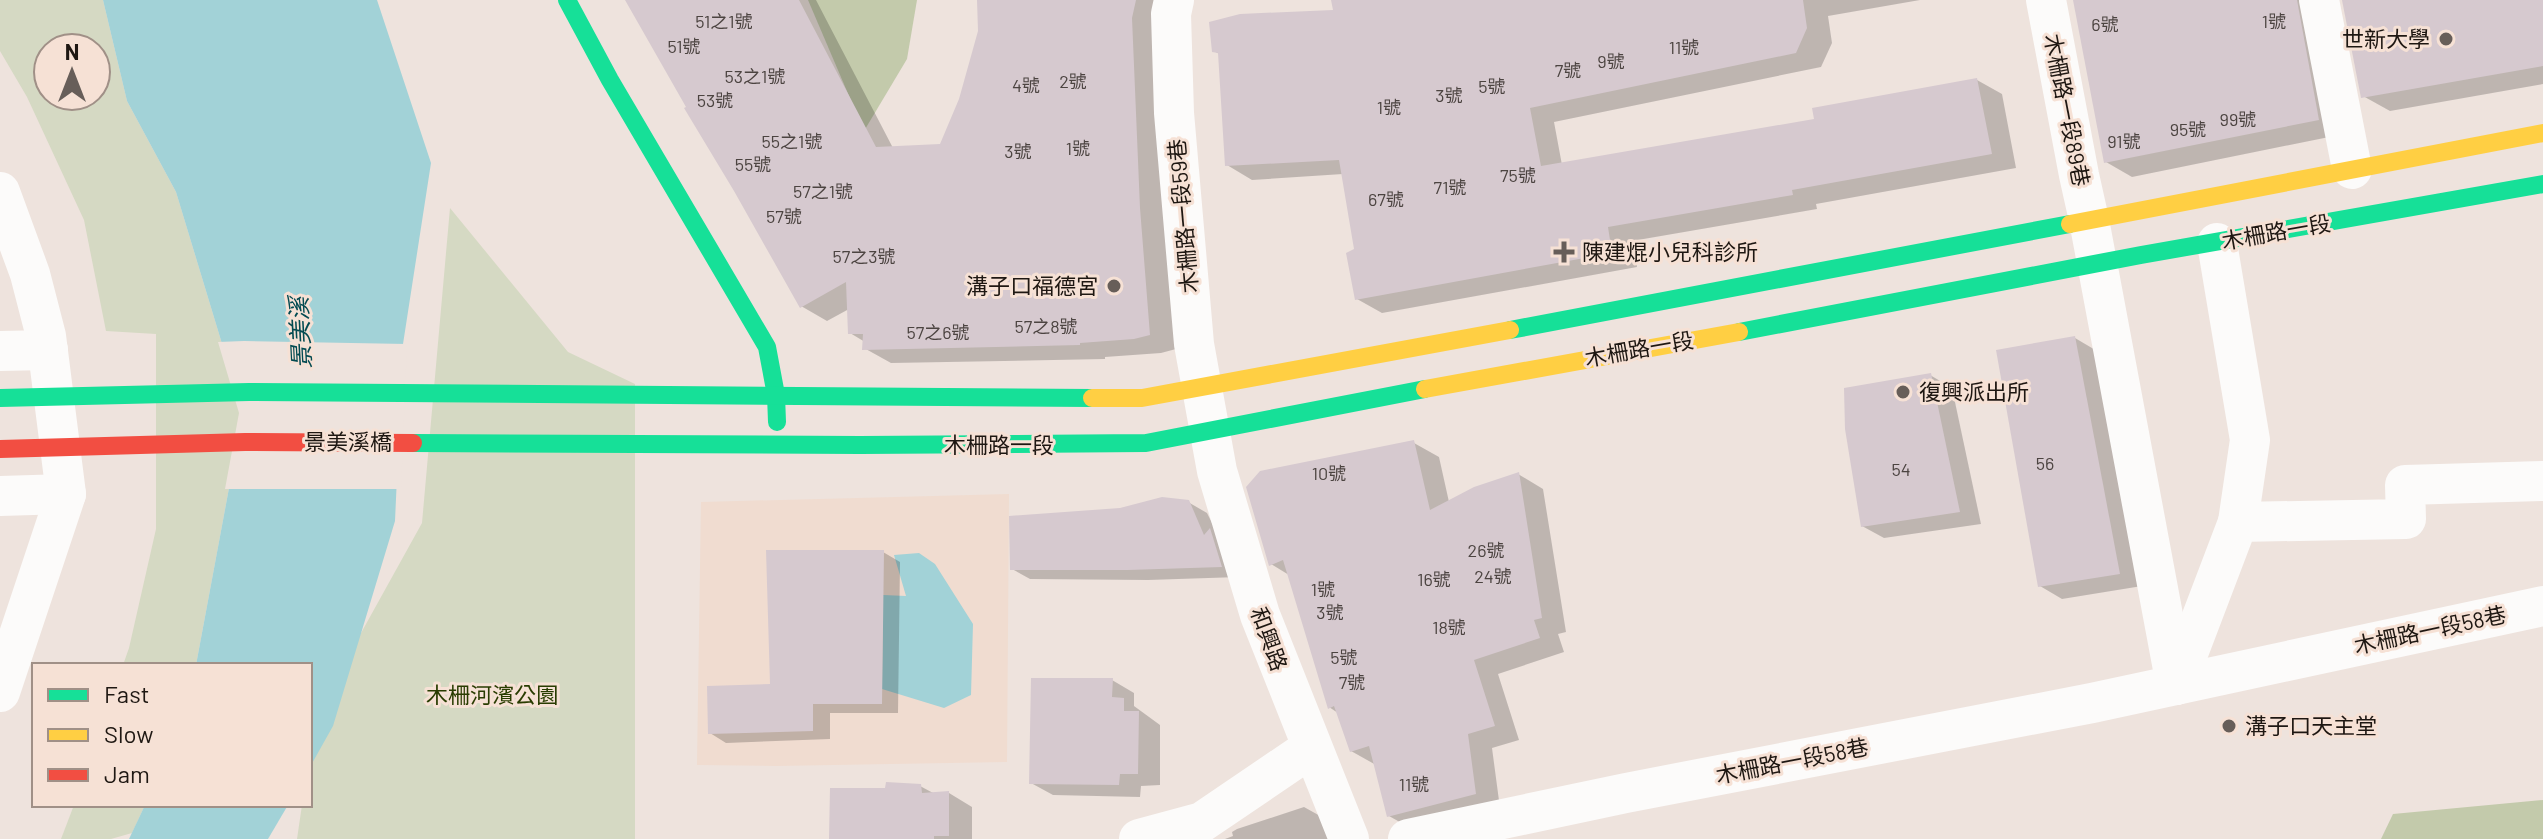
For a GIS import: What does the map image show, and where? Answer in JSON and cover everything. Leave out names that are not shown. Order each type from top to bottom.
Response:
[{"type":"main road","points":[[567,0],[610,80],[767,347],[776,395],[778,444]]},
{"type":"main road","name":"木柵路一段","points":[[0,398],[249,392],[1142,398],[1643,306],[2543,133]]},
{"type":"main road","name":"木柵路一段","points":[[696,444],[1146,443],[1516,371],[2543,184]]},
{"type":"main road","name":"景美溪橋","points":[[0,449],[245,442],[696,444]]},
{"type":"street","name":"木柵路一段59巷","points":[[1174,0],[1171,14],[1174,113],[1194,344],[1210,432]]},
{"type":"street","name":"木柵路一段89巷","points":[[2046,0],[2089,220]]},
{"type":"street","points":[[2319,0],[2352,169]]},
{"type":"street","points":[[0,192],[30,274],[48,350],[66,494],[0,692]]},
{"type":"street","points":[[2089,220],[2176,685]]},
{"type":"street","points":[[2176,685],[2238,522],[2250,440],[2217,243]]},
{"type":"street","points":[[0,351],[48,350]]},
{"type":"street","name":"和興路","points":[[1210,432],[1217,471],[1260,615],[1349,839]]},
{"type":"street","points":[[2238,522],[2406,519],[2405,485],[2543,481]]},
{"type":"street","points":[[0,496],[66,494]]},
{"type":"street","name":"木柵路一段58巷","points":[[1408,839],[2176,685],[2543,606]]},
{"type":"street","points":[[1139,839],[1202,822],[1311,748]]},
{"type":"shaded area","points":[[1009,494],[1007,762],[697,765],[701,502]]},
{"type":"green space","points":[[0,0],[103,0],[111,32],[32,32],[32,108],[0,51]]},
{"type":"green space","points":[[808,0],[917,0],[907,59],[864,131]]},
{"type":"green space","points":[[112,38],[127,101],[176,192],[243,413],[196,663],[124,663],[156,529],[156,334],[106,331],[84,220],[34,112],[112,112]]},
{"type":"green space","name":"木柵河濱公園","points":[[450,208],[568,352],[635,384],[635,839],[297,839],[302,807],[312,807],[315,716],[422,523]]},
{"type":"green space","points":[[2543,800],[2543,839],[2381,839],[2393,814]]},
{"type":"green space","points":[[73,807],[144,807],[132,833],[111,839],[61,839]]},
{"type":"water","name":"景美溪","points":[[103,0],[377,0],[431,163],[403,344],[395,521],[333,726],[312,763],[312,663],[196,663],[243,413],[176,192],[127,101]]},
{"type":"water","points":[[919,553],[935,564],[973,624],[971,695],[944,708],[882,689],[883,595],[906,596],[894,555]]},
{"type":"water","points":[[144,807],[287,807],[268,839],[129,839]]},
{"type":"pier","points":[[218,342],[407,344],[401,489],[225,489],[239,413]]},
{"type":"building","points":[[625,0],[799,0],[876,147],[940,144],[959,99],[978,31],[977,0],[1136,0],[1132,18],[1140,208],[1150,335],[1080,345],[862,350],[863,334],[848,334],[846,282],[800,308]]},
{"type":"building","points":[[1331,0],[1803,0],[1807,28],[1796,53],[1530,108],[1541,166],[1814,119],[1812,108],[1977,78],[1992,154],[1792,190],[1793,195],[1608,227],[1612,253],[1355,300],[1346,253],[1354,249],[1339,160],[1225,166],[1218,53],[1212,52],[1209,22],[1240,14],[1333,10]]},
{"type":"building","points":[[2073,0],[2297,0],[2319,120],[2104,163]]},
{"type":"building","name":"世新大學","points":[[2342,0],[2543,0],[2543,66],[2361,98]]},
{"type":"building","points":[[2075,336],[2120,574],[2038,587],[1996,350]]},
{"type":"building","points":[[1931,373],[1960,512],[1861,527],[1845,429],[1844,388]]},
{"type":"building","points":[[1414,440],[1430,510],[1474,487],[1519,472],[1542,618],[1534,620],[1540,638],[1474,660],[1495,726],[1468,734],[1476,794],[1387,817],[1369,746],[1350,752],[1334,706],[1328,709],[1283,560],[1269,566],[1246,487],[1260,471]]},
{"type":"building","points":[[1162,497],[1189,500],[1204,535],[1210,528],[1222,567],[1010,570],[1009,516],[1120,508]]},
{"type":"building","points":[[766,550],[884,550],[882,704],[813,704],[813,731],[708,734],[707,686],[770,684]]},
{"type":"building","points":[[1031,678],[1113,678],[1112,697],[1124,698],[1124,711],[1139,711],[1138,774],[1120,774],[1119,785],[1029,784]]},
{"type":"building","points":[[886,782],[921,784],[922,793],[949,791],[949,836],[934,836],[934,839],[829,839],[830,788],[885,788]]},
{"type":"traffic: fast","points":[[567,0],[610,80],[767,347],[776,395],[777,422]]},
{"type":"traffic: fast","points":[[1739,332],[2141,255],[2543,184]]},
{"type":"traffic: fast","points":[[1510,330],[2070,224]]},
{"type":"traffic: fast","points":[[413,443],[1146,443],[1425,389]]},
{"type":"traffic: fast","points":[[0,398],[249,392],[1092,398]]},
{"type":"traffic: slow","points":[[2070,224],[2543,133]]},
{"type":"traffic: slow","points":[[1092,398],[1142,398],[1510,330]]},
{"type":"traffic: slow","points":[[1425,389],[1739,332]]},
{"type":"traffic: jam","points":[[0,449],[245,442],[413,443]]},
{"type":"place","name":"世新大學","points":[[2446,39]]},
{"type":"place","name":"陳建焜小兒科診所","points":[[1564,252]]},
{"type":"place","name":"溝子口福德宮","points":[[1114,286]]},
{"type":"place","name":"復興派出所","points":[[1903,392]]},
{"type":"place","name":"溝子口天主堂","points":[[2229,726]]}]
